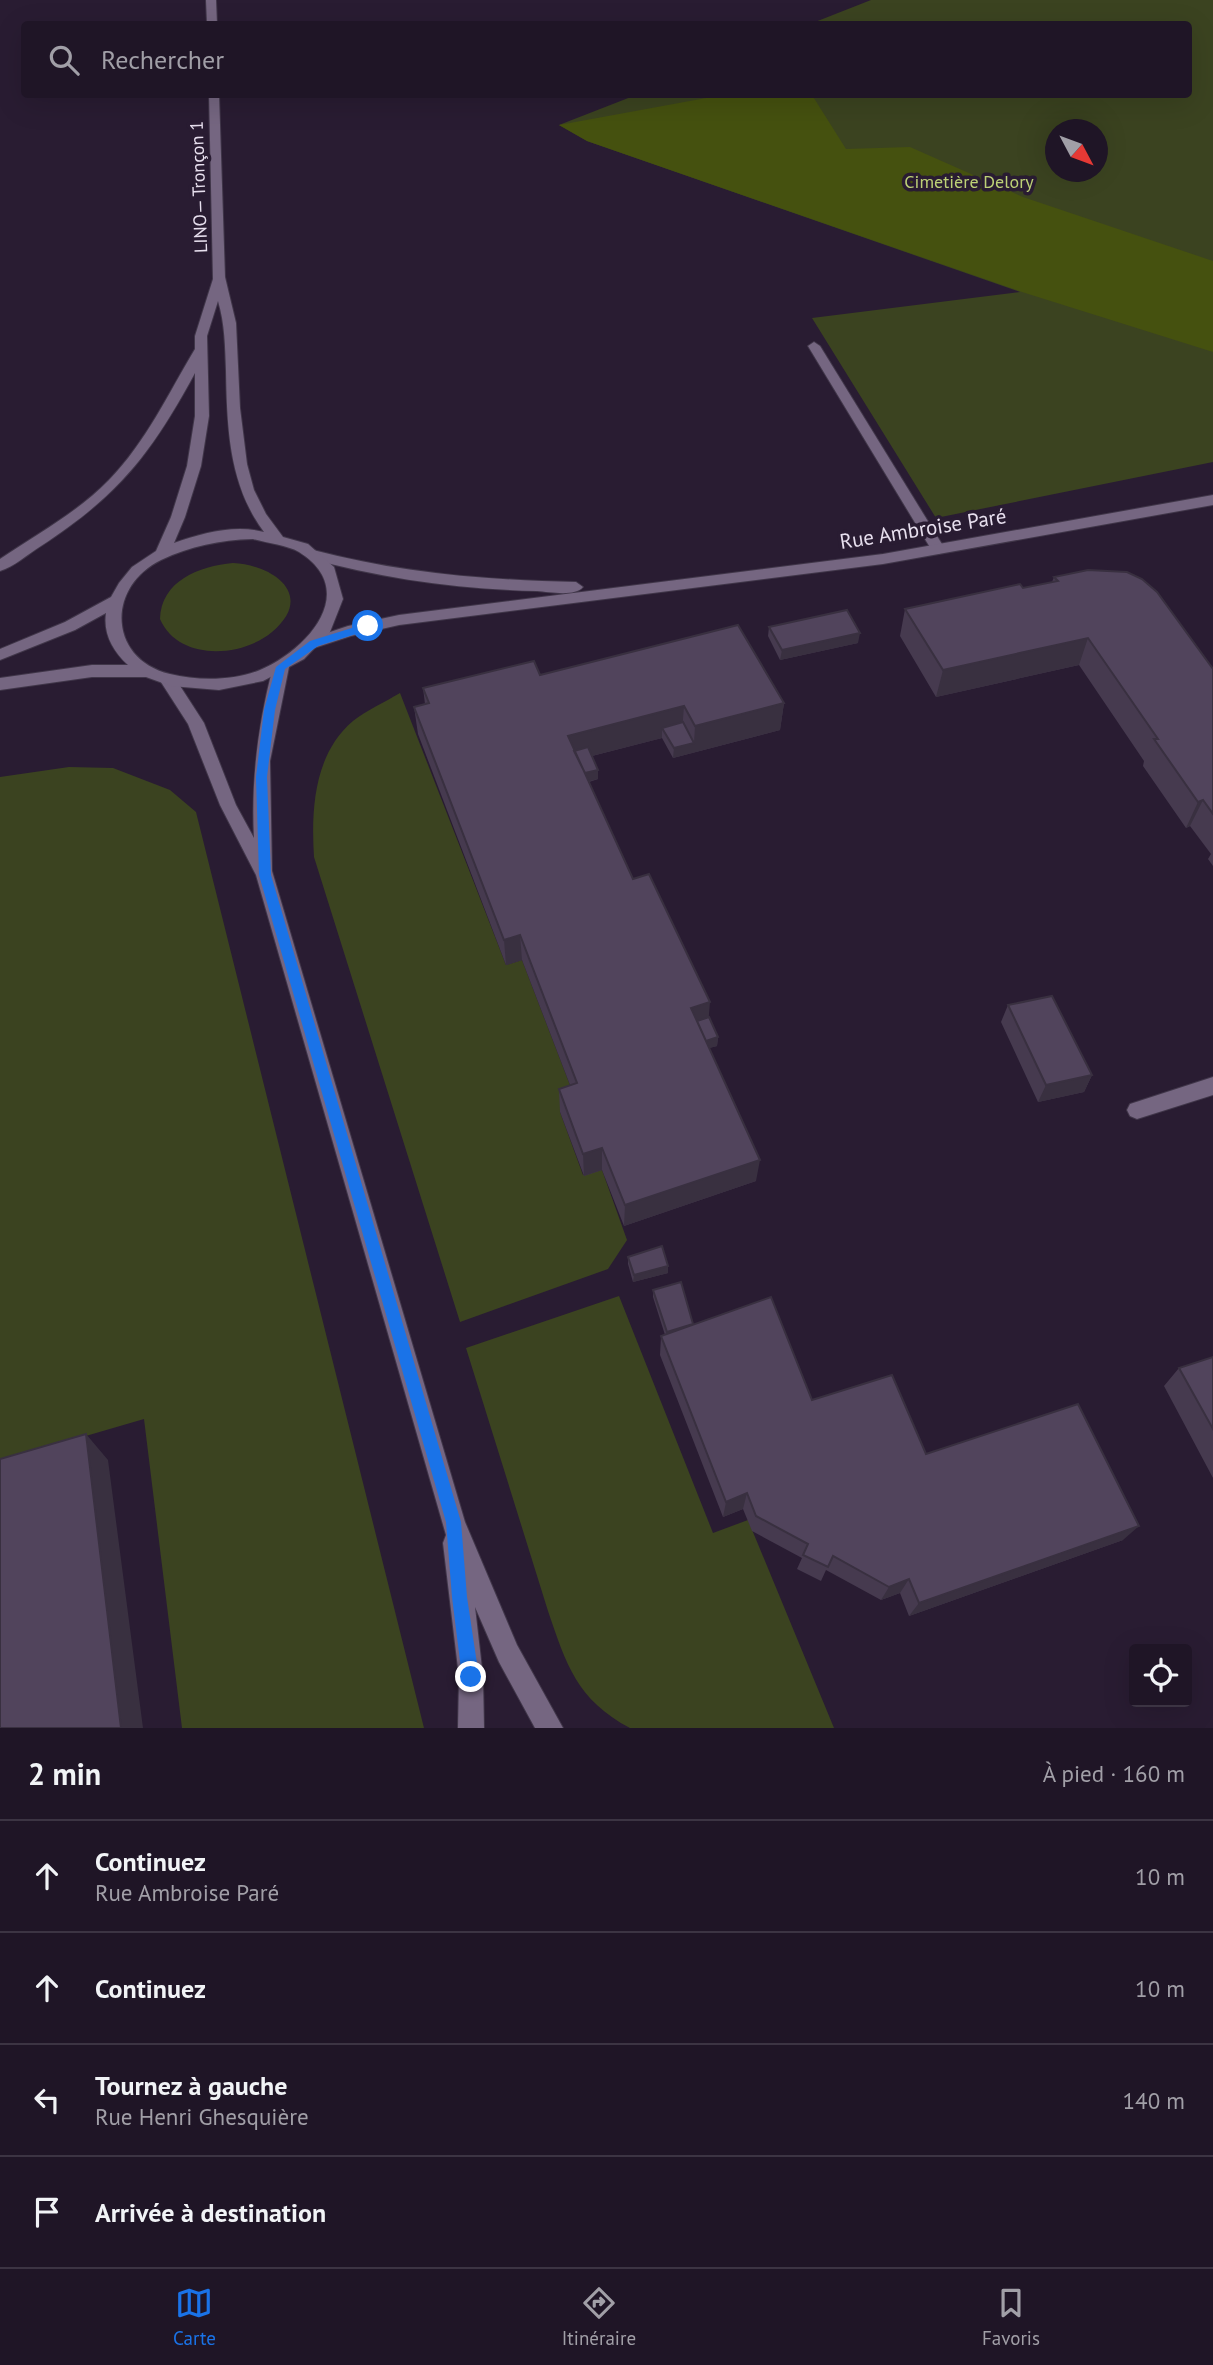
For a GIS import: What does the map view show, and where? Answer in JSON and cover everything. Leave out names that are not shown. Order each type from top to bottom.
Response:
[{"type":"main road","points":[[211,0],[212,21]]},
{"type":"main road","name":"LINO— Tronçon 1","points":[[214,98],[219,279]]},
{"type":"main road","points":[[161,555],[185,499],[201,433],[200,351],[203,323],[219,279]]},
{"type":"main road","points":[[219,279],[230,322],[235,435],[243,475],[253,507],[276,538]]},
{"type":"main road","points":[[814,346],[938,549]]},
{"type":"main road","points":[[0,566],[82,509],[127,469],[179,391],[200,351]]},
{"type":"main road","name":"Rue Ambroise Paré","points":[[314,643],[348,631],[399,620],[639,588],[787,572],[938,549],[1213,500]]},
{"type":"main road","points":[[242,534],[276,538],[313,555],[329,573],[335,588],[335,604],[327,628],[314,643],[281,667],[260,676],[224,684],[200,685],[167,679],[147,671],[123,652],[115,636],[112,619],[116,601],[133,576],[161,555],[182,545],[218,536],[242,534]]},
{"type":"main road","name":"Rue Ambroise Paré","points":[[313,555],[364,570],[492,586],[639,588]]},
{"type":"main road","points":[[0,655],[70,626],[116,601]]},
{"type":"main road","points":[[265,875],[261,777],[270,710],[281,667]]},
{"type":"main road","points":[[0,684],[92,671],[147,671]]},
{"type":"main road","points":[[167,679],[196,723],[228,805],[265,875],[453,1522],[483,1601],[510,1657],[550,1728]]},
{"type":"main road","points":[[1137,1110],[1213,1086]]},
{"type":"main road","points":[[453,1522],[459,1597],[471,1677],[471,1728]]},
{"type":"green space","name":"Cimetière Delory","points":[[871,0],[1213,0],[1213,462],[936,518],[812,318],[1020,292],[587,141],[559,125],[628,98],[1192,98],[1192,21],[818,21]]},
{"type":"green space","points":[[706,98],[814,98],[846,149],[910,147],[1023,197],[1213,261],[1213,352],[1022,292],[587,141],[559,125]]},
{"type":"green space","points":[[233,563],[262,569],[284,584],[290,594],[290,606],[285,618],[259,641],[228,650],[195,648],[169,633],[160,619],[162,606],[175,585],[195,572]]},
{"type":"green space","points":[[400,693],[506,965],[522,960],[578,1106],[560,1112],[583,1175],[602,1170],[627,1240],[608,1269],[460,1322],[314,857],[315,802],[318,783],[330,749],[353,721]]},
{"type":"green space","points":[[69,767],[113,768],[170,790],[196,812],[424,1728],[182,1728],[144,1419],[0,1461],[0,777]]},
{"type":"green space","points":[[619,1296],[713,1533],[748,1520],[834,1728],[630,1728],[597,1705],[576,1679],[568,1664],[548,1611],[466,1348]]},
{"type":"building","points":[[1088,570],[1127,572],[1142,579],[1157,592],[1213,669],[1213,814],[1203,800],[1198,802],[1088,638],[943,670],[905,609],[1020,584],[1023,588],[1058,581],[1054,577]]},
{"type":"building","points":[[847,610],[860,633],[782,650],[769,627]]},
{"type":"building","points":[[738,625],[784,703],[695,726],[684,706],[568,736],[633,879],[649,874],[710,1002],[691,1008],[760,1160],[625,1205],[602,1148],[583,1154],[559,1089],[577,1083],[520,935],[504,940],[414,707],[429,703],[423,688],[534,661],[540,675]]},
{"type":"building","points":[[683,722],[694,743],[674,748],[662,728]]},
{"type":"building","points":[[588,747],[598,770],[585,773],[574,751]]},
{"type":"building","points":[[1052,996],[1092,1075],[1046,1085],[1008,1005]]},
{"type":"building","points":[[709,1017],[718,1037],[706,1041],[697,1021]]},
{"type":"building","points":[[662,1246],[668,1266],[634,1275],[628,1257]]},
{"type":"building","points":[[681,1282],[693,1324],[667,1332],[653,1290]]},
{"type":"building","points":[[771,1297],[812,1400],[892,1375],[926,1454],[1078,1404],[1139,1526],[919,1603],[909,1579],[889,1587],[833,1556],[828,1567],[803,1555],[808,1544],[756,1516],[747,1493],[726,1502],[661,1336]]},
{"type":"building","points":[[1213,1357],[1213,1429],[1179,1368]]},
{"type":"building","points":[[86,1434],[121,1728],[0,1728],[0,1459]]},
{"type":"route","points":[[368,626],[314,643],[281,667],[263,750],[261,795],[265,875],[453,1522],[459,1597],[471,1677]]}]
